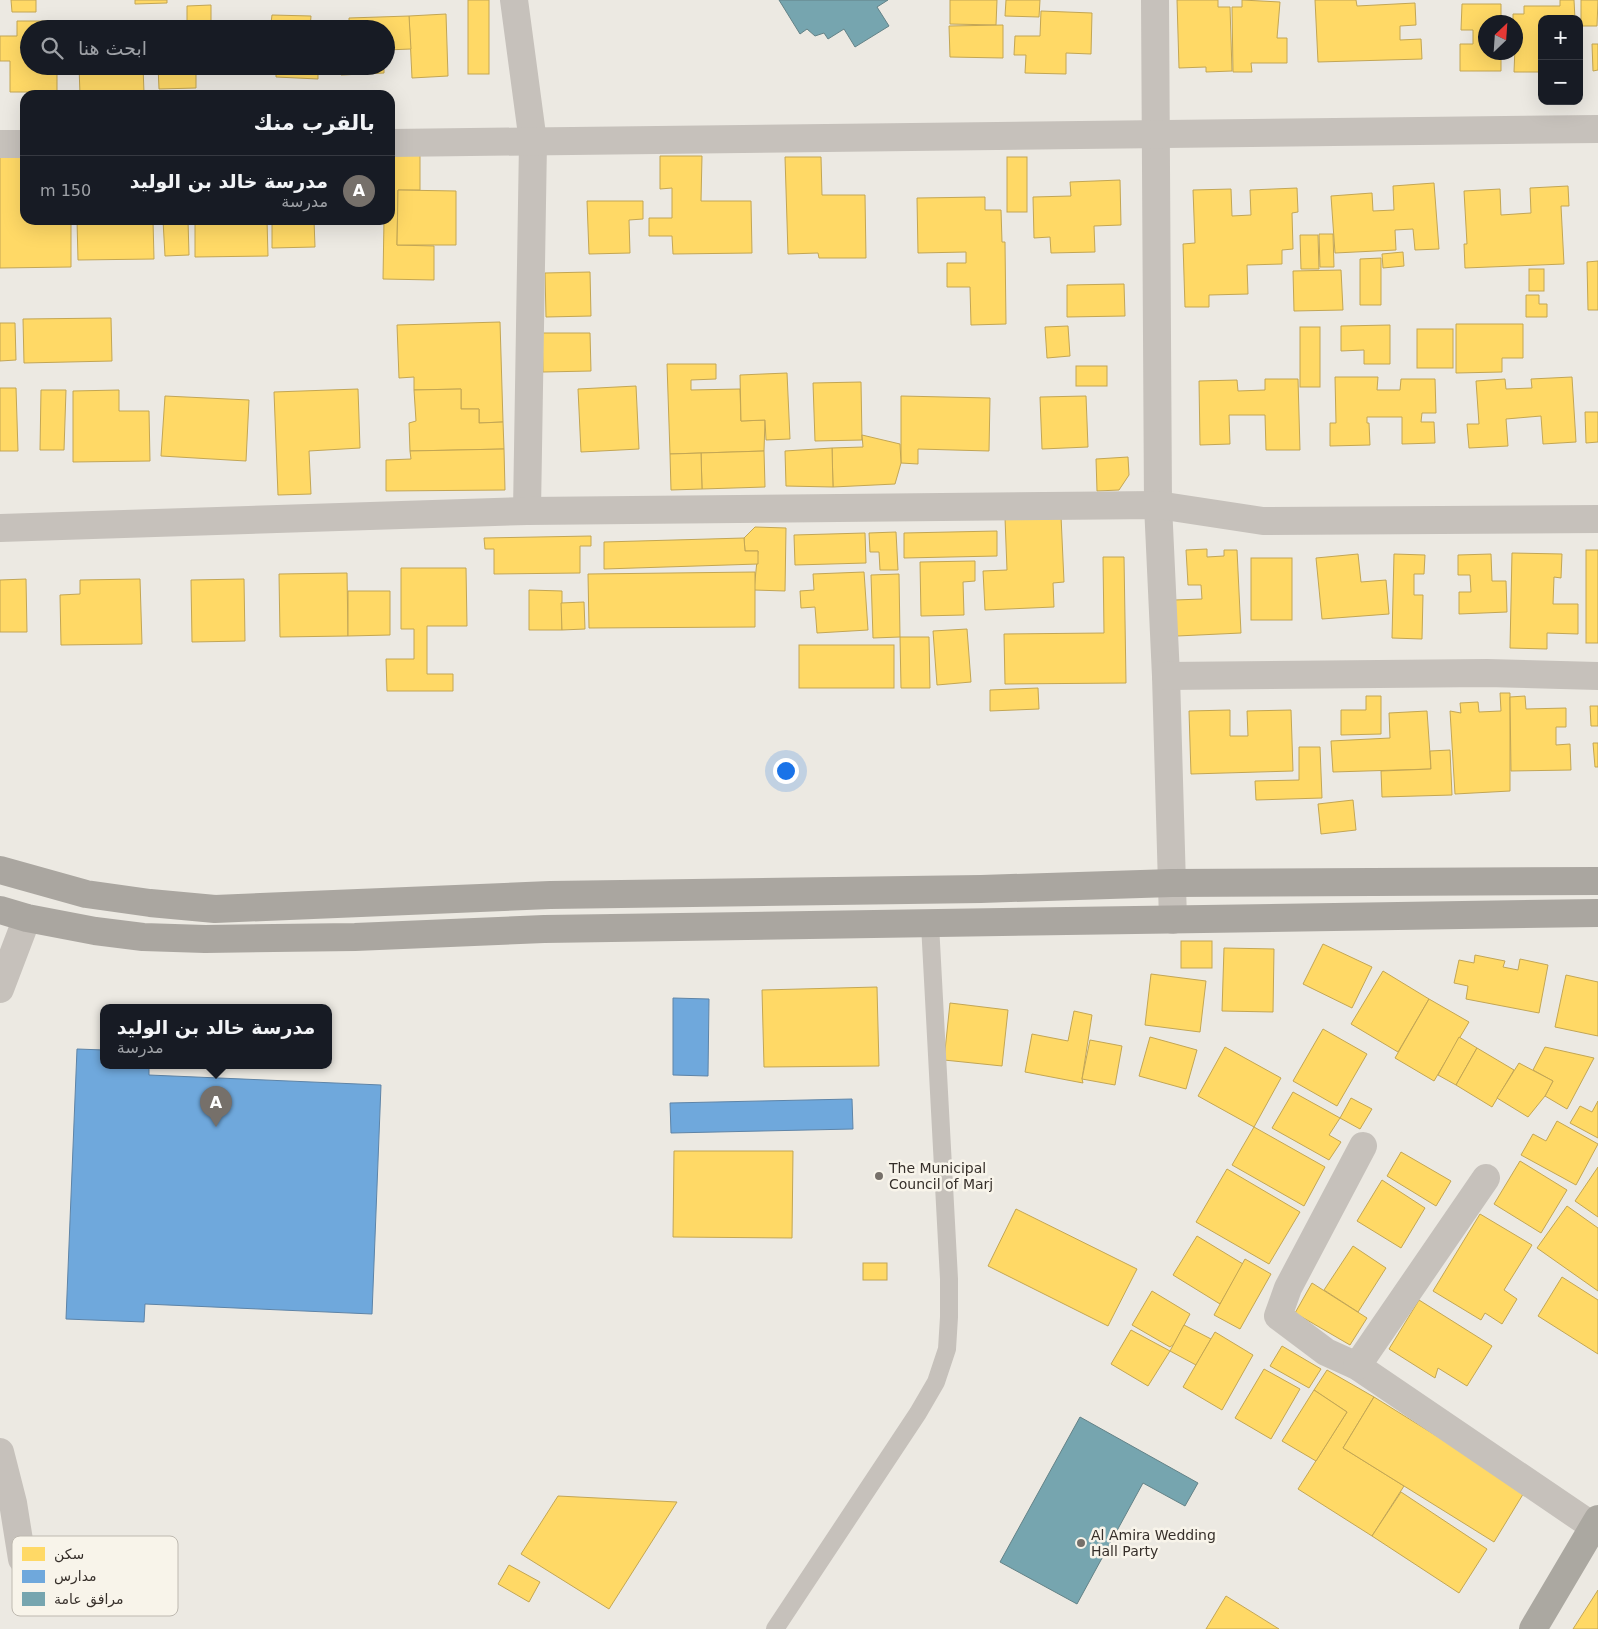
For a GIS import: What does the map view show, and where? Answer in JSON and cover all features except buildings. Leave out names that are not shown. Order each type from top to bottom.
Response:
[{"type":"highway","points":[[1533,1629],[1596,1523]]},
{"type":"main road","points":[[0,870],[86,894],[150,903],[215,909],[550,895],[981,889],[1172,883],[1598,881]]},
{"type":"main road","points":[[0,910],[27,918],[95,932],[143,937],[205,939],[356,937],[544,929],[1598,913]]},
{"type":"street","points":[[514,0],[533,142],[527,511]]},
{"type":"street","points":[[1155,0],[1158,505],[1166,676],[1172,920]]},
{"type":"street","points":[[395,143],[1598,130]]},
{"type":"street","points":[[0,144],[20,144]]},
{"type":"street","points":[[0,528],[527,511],[1158,505],[1263,521],[1598,519]]},
{"type":"street","points":[[1166,676],[1477,674],[1598,676]]},
{"type":"street","points":[[0,989],[27,918]]},
{"type":"street","points":[[1363,1146],[1288,1288],[1278,1316],[1326,1352],[1357,1366],[1596,1523]]},
{"type":"street","points":[[1357,1366],[1486,1178]]},
{"type":"street","points":[[0,1452],[13,1503],[18,1536]]},
{"type":"lane","points":[[775,1629],[918,1413],[936,1382],[946,1349],[949,1279],[930,924]]},
{"type":"place","name":"مدرسة خالد بن الوليد","points":[[216,1127]]},
{"type":"place","name":"The Municipal Council of Marj","points":[[879,1176]]},
{"type":"place","name":"Al Amira Wedding Hall Party","points":[[1081,1543]]}]
